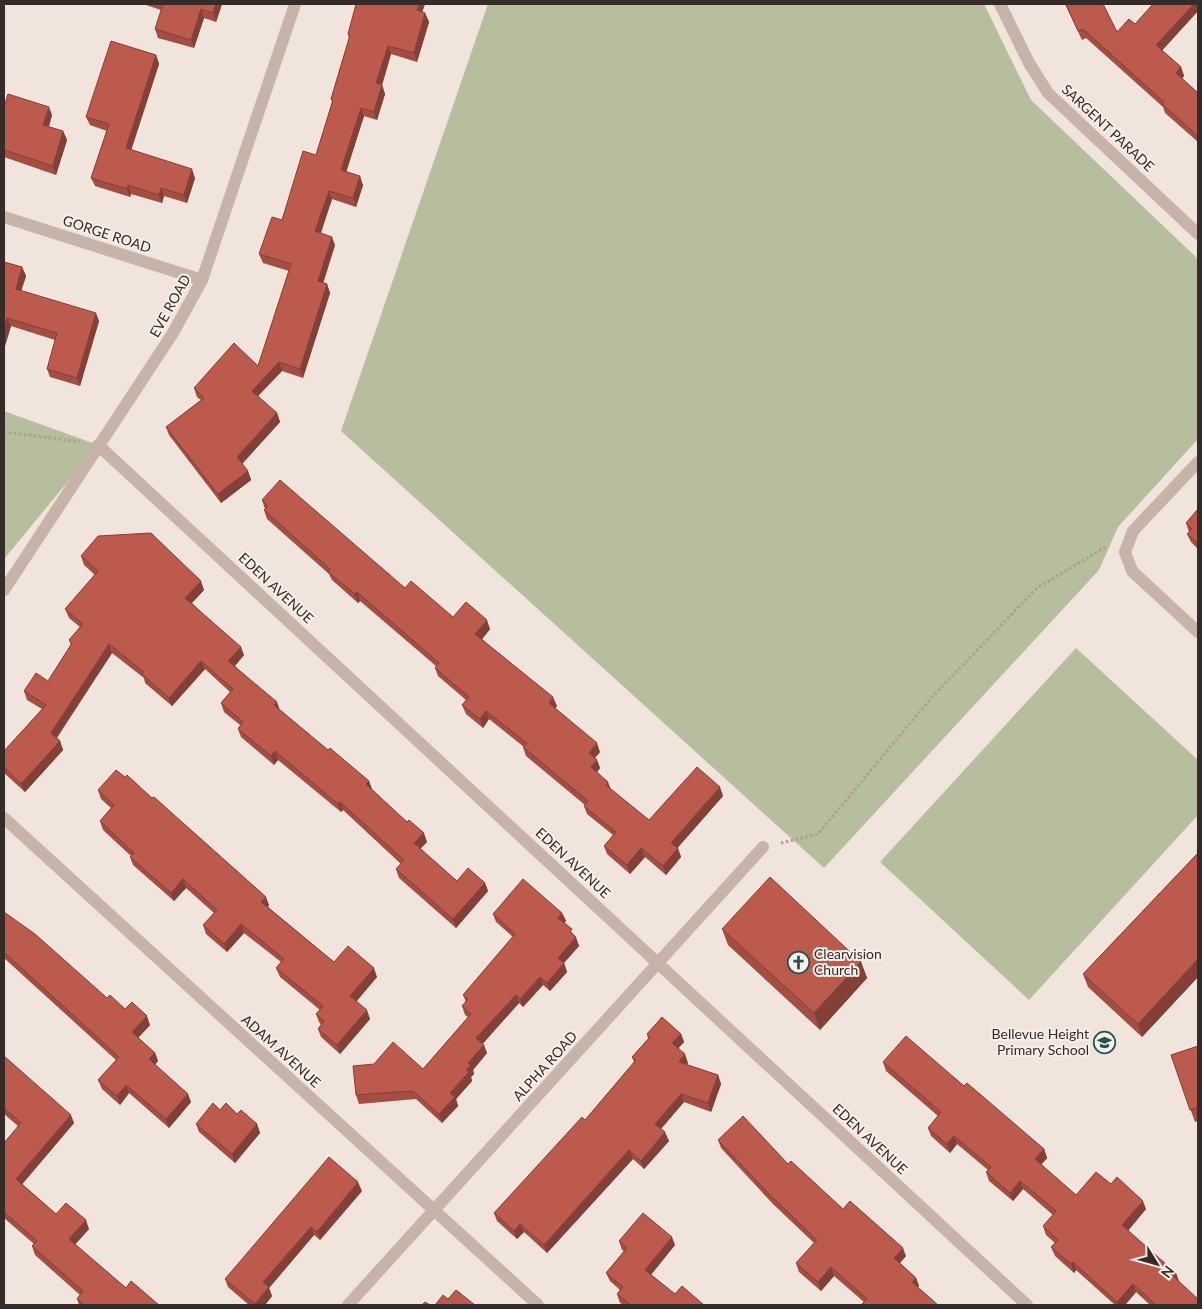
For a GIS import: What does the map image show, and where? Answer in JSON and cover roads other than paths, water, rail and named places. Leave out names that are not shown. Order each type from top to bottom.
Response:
[{"type":"street","name":"EVE ROAD","points":[[4,590],[98,444],[173,333],[202,280],[295,4]]},
{"type":"street","name":"SARGENT PARADE","points":[[1000,4],[1029,62],[1048,92],[1198,234]]},
{"type":"street","name":"GORGE ROAD","points":[[4,216],[202,280]]},
{"type":"street","name":"EDEN AVENUE","points":[[98,444],[1027,1305]]},
{"type":"street","points":[[1198,462],[1133,531],[1125,552],[1132,570],[1198,632]]},
{"type":"street","name":"ADAM AVENUE","points":[[4,818],[538,1305]]},
{"type":"street","name":"ALPHA ROAD","points":[[348,1305],[763,847]]},
{"type":"place","name":"Clearvision Church","points":[[798,962]]},
{"type":"place","name":"Bellevue Height Primary School","points":[[1105,1042]]}]
